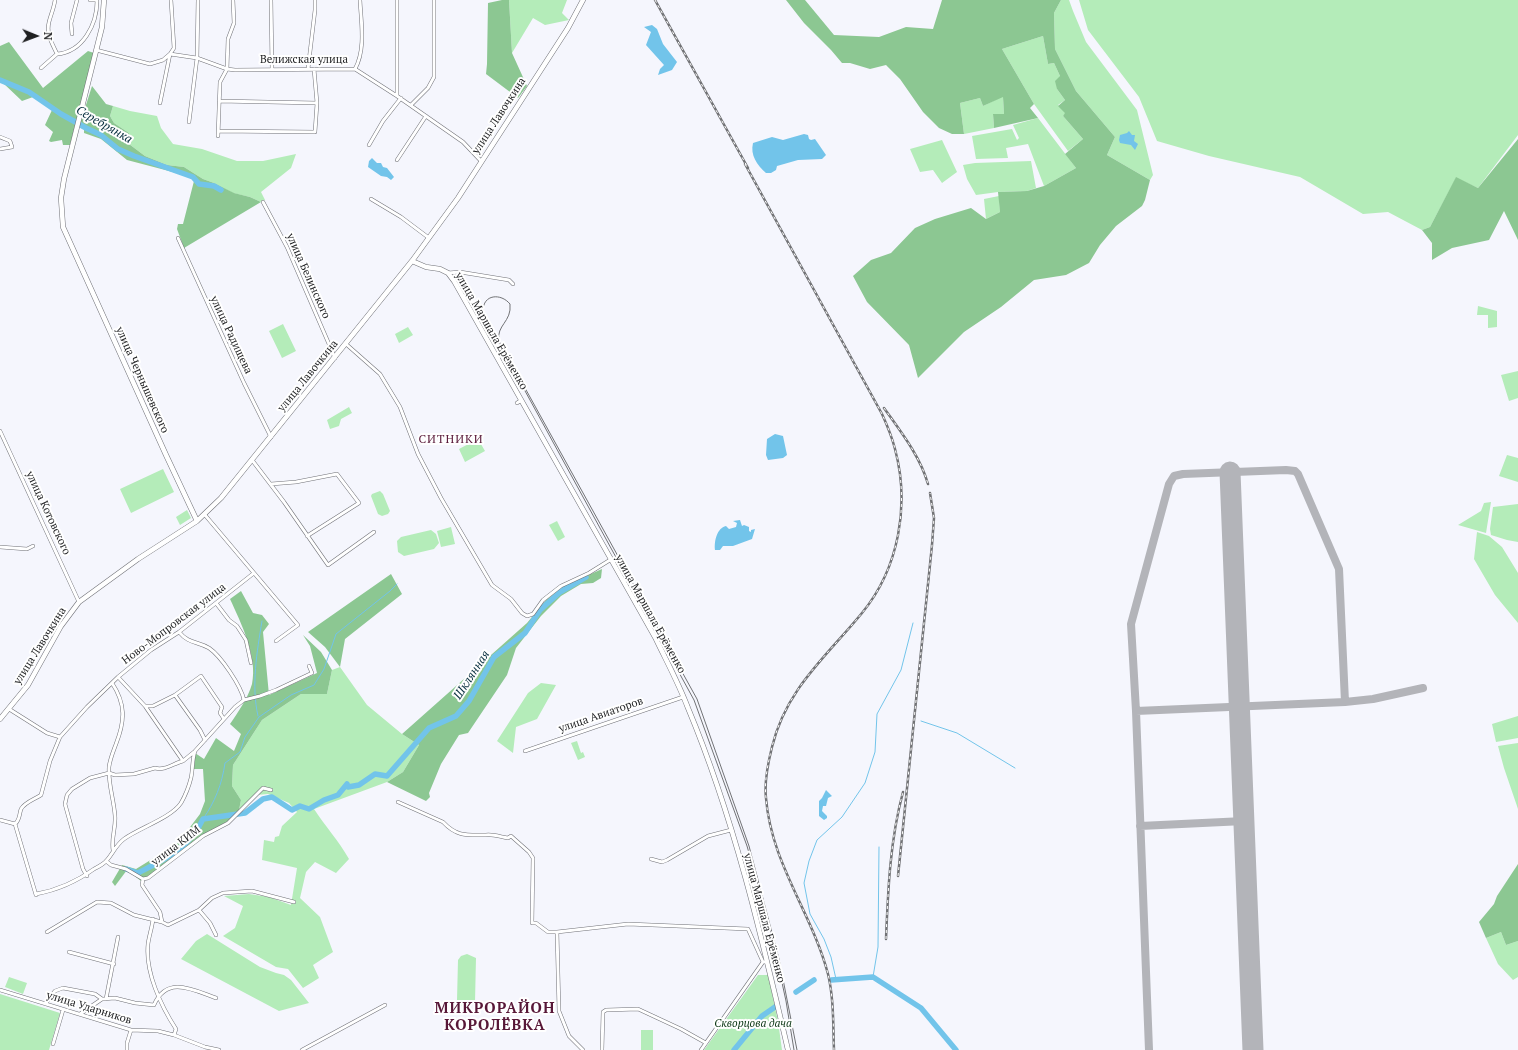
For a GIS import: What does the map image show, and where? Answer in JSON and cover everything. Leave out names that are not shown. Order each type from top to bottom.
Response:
[{"type":"main road","name":"улица Чернышевского","points":[[104,0],[102,27],[67,164],[61,198],[63,227],[197,521]]},
{"type":"main road","name":"улица Лавочкина","points":[[0,719],[28,685],[61,626],[79,602],[138,559],[205,515],[221,498],[271,437],[412,261],[458,198],[568,28],[583,0]]},
{"type":"main road","name":"улица Маршала Ерёменко","points":[[412,261],[426,267],[440,269],[448,273],[454,281],[519,402],[656,639],[683,697],[715,779],[749,889],[765,962],[788,1050]]},
{"type":"street","points":[[55,0],[48,28],[49,38],[57,54]]},
{"type":"street","points":[[72,34],[71,23],[77,0]]},
{"type":"street","points":[[40,68],[57,54],[65,53],[82,44],[94,23],[97,9],[97,0],[90,0]]},
{"type":"street","points":[[96,50],[150,64],[162,60],[170,54],[174,48],[171,0]]},
{"type":"street","points":[[189,122],[196,58],[198,0]]},
{"type":"street","points":[[218,136],[220,82],[227,68],[228,39],[234,23],[233,0]]},
{"type":"street","points":[[271,0],[272,69]]},
{"type":"street","points":[[308,69],[315,0]]},
{"type":"street","points":[[355,69],[360,60],[360,0]]},
{"type":"street","points":[[397,96],[398,0]]},
{"type":"street","points":[[411,105],[428,88],[434,78],[434,0]]},
{"type":"street","points":[[160,103],[170,54]]},
{"type":"street","name":"Велижская улица","points":[[170,54],[196,58],[227,68],[355,69],[401,98],[463,142],[481,161]]},
{"type":"street","points":[[218,131],[315,132],[317,103],[314,69]]},
{"type":"street","points":[[369,145],[383,121],[401,98]]},
{"type":"street","points":[[219,101],[317,103]]},
{"type":"street","points":[[396,160],[426,116]]},
{"type":"street","points":[[0,137],[10,141],[12,147],[0,149]]},
{"type":"street","points":[[371,199],[400,217],[429,238]]},
{"type":"street","name":"улица Белинского","points":[[263,202],[287,247],[335,358]]},
{"type":"street","name":"улица Радищева","points":[[178,238],[244,383],[271,437]]},
{"type":"street","points":[[448,273],[460,272],[509,280],[513,284]]},
{"type":"street","points":[[346,344],[380,374],[400,407],[418,454],[492,585],[511,599],[522,613],[527,616],[533,614],[543,600],[561,586],[589,573],[610,560]]},
{"type":"street","name":"улица Котовского","points":[[0,431],[79,602]]},
{"type":"street","points":[[252,460],[328,564],[374,532]]},
{"type":"street","points":[[271,484],[337,474],[359,503],[307,536]]},
{"type":"street","points":[[205,515],[298,625],[276,641]]},
{"type":"street","points":[[0,547],[27,549],[33,546]]},
{"type":"street","name":"Ново-Мопровская улица","points":[[15,824],[18,821],[25,804],[41,795],[50,761],[60,737],[87,707],[118,677],[151,650],[179,632],[254,573]]},
{"type":"street","points":[[216,602],[230,620],[237,626],[246,640],[251,663]]},
{"type":"street","points":[[179,632],[184,639],[209,648],[216,654],[239,686],[244,700]]},
{"type":"street","points":[[86,876],[65,804],[67,795],[72,789],[90,778],[109,773],[116,775],[134,774],[155,768],[158,769],[170,766],[183,760],[195,751],[224,719],[244,700],[276,690],[312,672],[309,666]]},
{"type":"street","points":[[145,706],[153,706],[175,695],[201,676],[222,707],[220,713],[224,719]]},
{"type":"street","points":[[118,677],[145,706],[183,760]]},
{"type":"street","points":[[112,683],[122,702],[123,708],[122,728],[111,757],[109,773],[115,817],[112,842],[113,850]]},
{"type":"street","points":[[175,695],[200,730],[205,740]]},
{"type":"street","name":"улица Авиаторов","points":[[525,751],[683,697]]},
{"type":"street","points":[[9,709],[47,733],[60,737]]},
{"type":"street","points":[[0,820],[15,824],[36,895],[54,890],[73,883],[86,876],[106,861],[123,839],[179,806],[191,778],[195,751]]},
{"type":"street","name":"улица КИМ","points":[[143,879],[148,878],[203,836],[228,823],[263,788],[271,790]]},
{"type":"street","points":[[398,802],[443,822],[446,826],[460,834],[474,836],[490,835],[508,838],[511,836],[533,858],[532,923],[536,923],[548,932],[628,924],[748,929],[765,962],[701,1050]]},
{"type":"street","points":[[651,859],[662,862],[708,836],[731,830]]},
{"type":"street","points":[[106,861],[111,865],[126,869],[143,879],[142,885],[160,912],[162,922]]},
{"type":"street","points":[[47,932],[97,902],[111,903],[134,915],[153,919],[168,925],[199,910],[212,898],[223,893],[252,891],[294,902]]},
{"type":"street","points":[[199,910],[210,923],[216,935]]},
{"type":"street","points":[[153,919],[148,945],[150,968],[154,988],[176,1029],[174,1035]]},
{"type":"street","points":[[557,932],[559,1011],[569,1036],[583,1050]]},
{"type":"street","points":[[106,998],[114,964],[118,937]]},
{"type":"street","points":[[69,952],[114,964]]},
{"type":"street","points":[[45,1004],[55,991],[63,988],[95,994],[102,999]]},
{"type":"street","points":[[80,1014],[102,999],[106,998],[115,998],[134,1003],[154,1005],[158,995],[168,988],[185,988],[216,998]]},
{"type":"street","name":"улица Ударников","points":[[0,990],[131,1030],[158,1031],[174,1035],[205,1047],[219,1050]]},
{"type":"street","points":[[302,1050],[384,1005]]},
{"type":"street","points":[[602,1050],[603,1012],[606,1010],[638,1009],[706,1042]]},
{"type":"street","points":[[53,1044],[63,1010]]},
{"type":"street","points":[[127,1050],[127,1043],[131,1030]]},
{"type":"green space","points":[[509,0],[567,0],[562,13],[569,20],[545,25],[533,18],[512,53]]},
{"type":"green space","points":[[509,0],[512,53],[527,86],[518,98],[486,74],[488,3]]},
{"type":"green space","points":[[786,0],[805,0],[834,35],[879,37],[906,27],[933,29],[942,0],[1061,0],[1054,13],[1055,49],[1076,91],[1115,137],[1107,155],[1150,180],[1142,206],[1116,226],[1100,245],[1089,263],[1066,275],[1034,280],[1001,307],[964,332],[918,378],[909,345],[867,302],[853,276],[871,260],[891,253],[915,228],[935,219],[971,208],[986,219],[1000,212],[998,192],[1027,191],[1044,186],[1076,168],[1065,154],[1083,139],[1063,116],[1065,113],[1058,106],[1065,100],[1057,89],[1055,81],[1060,76],[1054,63],[1048,64],[1043,36],[1002,49],[1034,104],[1030,108],[1038,118],[994,128],[993,114],[1004,114],[1003,97],[983,106],[980,98],[960,103],[964,134],[952,134],[939,128],[923,112],[900,79],[886,65],[870,69],[850,63],[842,63],[804,23]]},
{"type":"green space","points":[[1061,0],[1069,0],[1086,42],[1137,110],[1153,175],[1150,180],[1107,155],[1115,137],[1076,91],[1055,49],[1054,13]]},
{"type":"green space","points":[[1079,0],[1518,0],[1518,135],[1478,188],[1456,178],[1430,227],[1422,230],[1388,212],[1363,214],[1300,177],[1209,156],[1157,141],[1139,97],[1088,30]]},
{"type":"green space","points":[[1043,36],[1048,64],[1054,63],[1060,76],[1057,89],[1065,100],[1058,105],[1066,113],[1063,116],[1083,139],[1068,151],[1034,104],[1002,49]]},
{"type":"green space","points":[[9,42],[43,88],[88,51],[94,53],[70,145],[63,145],[62,140],[49,141],[53,132],[45,125],[52,110],[33,97],[22,101],[2,82],[0,82],[0,46]]},
{"type":"green space","points":[[92,86],[106,104],[113,106],[110,116],[114,123],[129,133],[129,144],[145,156],[167,165],[184,167],[203,179],[234,193],[250,197],[261,202],[184,248],[177,229],[178,224],[183,224],[194,181],[188,176],[127,160],[101,139],[84,133],[84,129],[79,127]]},
{"type":"green space","points":[[1003,96],[1004,114],[993,115],[994,128],[964,134],[960,103],[980,98],[983,106]]},
{"type":"green space","points":[[113,106],[157,116],[161,128],[173,144],[202,149],[237,161],[263,161],[296,154],[291,168],[261,192],[265,200],[261,202],[250,197],[233,193],[203,179],[184,167],[167,165],[145,156],[129,144],[129,133],[114,123],[110,116]]},
{"type":"green space","points":[[1038,118],[1076,168],[1044,186],[1028,144],[1006,148],[1008,158],[976,159],[972,136],[1012,129],[1017,140],[1019,138],[1013,125]]},
{"type":"green space","points":[[1518,139],[1518,240],[1504,211],[1489,240],[1452,248],[1432,260],[1432,243],[1422,230],[1430,227],[1456,177],[1478,188]]},
{"type":"green space","points":[[942,140],[957,172],[942,183],[933,170],[920,172],[910,149]]},
{"type":"green space","points":[[1031,161],[1036,188],[1027,191],[998,192],[976,195],[967,179],[963,165],[975,163]]},
{"type":"green space","points":[[999,196],[1000,212],[986,219],[984,199]]},
{"type":"green space","points":[[1478,306],[1497,311],[1497,327],[1488,328],[1488,315],[1477,315]]},
{"type":"green space","points":[[283,324],[296,351],[282,358],[269,331]]},
{"type":"green space","points":[[408,327],[413,335],[399,343],[395,334]]},
{"type":"green space","points":[[1518,371],[1518,398],[1509,401],[1501,375]]},
{"type":"green space","points":[[349,407],[352,413],[341,419],[339,426],[330,429],[327,420]]},
{"type":"green space","points":[[478,439],[485,451],[465,462],[459,449]]},
{"type":"green space","points":[[1507,455],[1518,458],[1518,482],[1499,476]]},
{"type":"green space","points":[[163,469],[174,492],[131,513],[120,489]]},
{"type":"green space","points":[[380,491],[383,494],[390,511],[388,514],[382,516],[378,514],[371,496],[372,494]]},
{"type":"green space","points":[[1491,502],[1486,533],[1458,525],[1481,511],[1484,503]]},
{"type":"green space","points":[[1518,504],[1518,542],[1491,535],[1490,529],[1493,507]]},
{"type":"green space","points":[[187,510],[191,518],[180,525],[176,517]]},
{"type":"green space","points":[[557,521],[565,537],[558,541],[549,525]]},
{"type":"green space","points":[[451,527],[455,544],[441,547],[437,531]]},
{"type":"green space","points":[[431,530],[436,534],[439,543],[434,549],[404,556],[398,552],[397,541],[401,537]]},
{"type":"green space","points":[[1477,532],[1489,536],[1502,547],[1518,573],[1518,623],[1495,595],[1474,559]]},
{"type":"green space","points":[[602,569],[601,578],[593,583],[581,584],[561,596],[541,616],[516,648],[507,675],[468,733],[459,735],[441,764],[429,793],[430,797],[426,801],[387,782],[403,772],[419,745],[402,734],[527,623],[546,600],[564,586]]},
{"type":"green space","points":[[391,574],[402,594],[345,639],[340,667],[325,647],[308,632]]},
{"type":"green space","points":[[241,591],[253,613],[262,615],[269,624],[263,632],[269,695],[317,673],[310,646],[303,635],[321,652],[332,670],[327,694],[301,694],[262,720],[233,765],[232,786],[241,800],[238,815],[209,833],[141,881],[127,870],[115,886],[112,882],[122,865],[136,869],[178,843],[200,814],[205,801],[203,769],[194,769],[195,753],[204,759],[216,738],[234,751],[241,734],[230,724],[248,694],[252,684],[253,674],[251,652],[230,599]]},
{"type":"green space","points":[[340,667],[367,705],[402,734],[419,745],[403,772],[387,782],[314,809],[349,859],[336,873],[315,862],[306,872],[300,898],[320,917],[333,952],[313,965],[319,978],[303,988],[288,969],[276,967],[223,936],[235,928],[243,906],[224,896],[249,894],[269,897],[291,905],[297,868],[262,860],[264,840],[274,842],[275,837],[279,836],[282,826],[297,812],[289,803],[268,794],[257,795],[238,815],[241,800],[232,786],[233,765],[262,720],[301,694],[327,694],[332,670]]},
{"type":"green space","points":[[541,683],[556,685],[537,719],[516,727],[513,753],[497,741],[528,693]]},
{"type":"green space","points":[[1518,716],[1518,738],[1496,742],[1492,724]]},
{"type":"green space","points":[[577,741],[581,753],[583,752],[585,757],[578,760],[571,743]]},
{"type":"green space","points":[[1518,743],[1518,809],[1498,746]]},
{"type":"green space","points":[[1518,864],[1518,941],[1506,945],[1501,932],[1486,938],[1479,922],[1494,904],[1497,896]]},
{"type":"green space","points":[[1501,932],[1506,945],[1518,941],[1518,977],[1513,980],[1498,964],[1486,938]]},
{"type":"green space","points":[[207,934],[260,967],[284,975],[291,980],[309,1003],[279,1011],[181,959],[196,941]]},
{"type":"green space","points":[[467,954],[476,958],[475,1002],[467,1007],[461,1006],[457,1000],[458,960],[461,956]]},
{"type":"green space","name":"Скворцова дача","points":[[758,975],[768,975],[778,1021],[782,1050],[704,1050]]},
{"type":"green space","points":[[9,977],[27,983],[23,994],[5,987]]},
{"type":"green space","points":[[0,994],[60,1013],[49,1050],[0,1050]]},
{"type":"green space","points":[[641,1030],[653,1030],[653,1050],[641,1050]]},
{"type":"water","points":[[652,25],[657,29],[663,44],[677,62],[672,70],[658,75],[660,69],[664,65],[646,45],[651,32],[644,27]]},
{"type":"water","points":[[1129,131],[1132,135],[1135,135],[1134,141],[1138,144],[1135,150],[1131,145],[1120,143],[1119,140],[1120,135]]},
{"type":"water","points":[[804,134],[808,135],[809,139],[811,140],[815,139],[826,155],[822,159],[798,160],[777,166],[776,170],[771,173],[766,173],[753,156],[753,143],[772,137],[783,140]]},
{"type":"water","points":[[372,158],[377,163],[381,163],[383,167],[387,168],[394,177],[391,180],[387,177],[381,176],[368,167],[369,161]]},
{"type":"water","points":[[775,434],[783,436],[787,455],[783,458],[768,460],[766,455],[767,439]]},
{"type":"water","points":[[740,520],[742,526],[744,525],[749,527],[749,531],[751,532],[751,530],[755,529],[752,539],[733,546],[723,546],[720,550],[715,550],[715,543],[720,529],[726,526],[729,529],[736,527],[737,523],[733,521]]},
{"type":"water","points":[[826,790],[832,796],[828,798],[826,806],[823,806],[822,811],[827,816],[824,820],[819,816],[819,801]]},
{"type":"waterway","name":"Серебрянка","points":[[0,80],[29,92],[61,114],[101,135],[118,149],[193,177],[199,184],[214,186],[221,190]]},
{"type":"waterway","name":"Шклянная","points":[[126,869],[138,873],[176,852],[191,838],[203,819],[245,813],[263,799],[272,797],[292,810],[300,806],[309,809],[324,800],[338,795],[347,784],[348,787],[359,785],[375,774],[387,776],[429,728],[456,716],[469,701],[494,657],[525,633],[540,610],[560,592],[586,577]]},
{"type":"waterway","points":[[203,819],[217,792],[225,763],[240,752],[245,737],[259,717],[291,695],[314,685],[324,669],[336,634],[397,584]]},
{"type":"waterway","points":[[258,716],[255,681],[262,621]]},
{"type":"waterway","points":[[836,979],[831,957],[824,939],[810,914],[804,883],[809,861],[817,840],[842,817],[865,783],[875,752],[877,714],[901,670],[913,623]]},
{"type":"waterway","points":[[921,721],[957,733],[1015,768]]},
{"type":"waterway","points":[[873,977],[878,947],[879,847]]},
{"type":"waterway","points":[[831,980],[873,977],[921,1008],[956,1050]]},
{"type":"waterway","points":[[796,992],[814,980]]},
{"type":"waterway","points":[[734,1050],[762,1016],[775,1007]]},
{"type":"taxiway","points":[[1136,711],[1131,624],[1169,484],[1174,476],[1183,474],[1286,470],[1295,471],[1298,474],[1339,569],[1345,702]]},
{"type":"taxiway","points":[[1149,1050],[1136,711],[1345,702],[1373,699],[1423,688]]},
{"type":"taxiway","points":[[1140,826],[1244,821]]},
{"type":"runway","points":[[1230,472],[1253,1050]]},
{"type":"tram line","points":[[794,1050],[786,1001],[769,923],[747,846],[694,700],[485,318],[483,313],[484,305],[489,298],[502,298],[510,304],[509,315],[500,331],[499,341],[697,699],[749,846],[779,959],[797,1050]]},
{"type":"railway","points":[[655,0],[748,168]]},
{"type":"railway","points":[[745,164],[882,414],[895,449],[899,470],[901,514],[893,556],[885,576],[875,595],[862,613],[821,659],[797,691],[787,708],[778,726],[772,747],[766,779],[766,798],[769,822],[784,866],[821,952],[828,974],[832,1002],[834,1050]]},
{"type":"railway","points":[[884,408],[915,454],[925,474],[928,484]]},
{"type":"railway","points":[[898,876],[932,545],[934,518],[930,493]]},
{"type":"railway","points":[[886,939],[892,847],[903,792]]},
{"type":"district","name":"СИТНИКИ","points":[[451,440]]},
{"type":"district","name":"МИКРОРАЙОН КОРОЛЁВКА","points":[[495,1018]]}]
